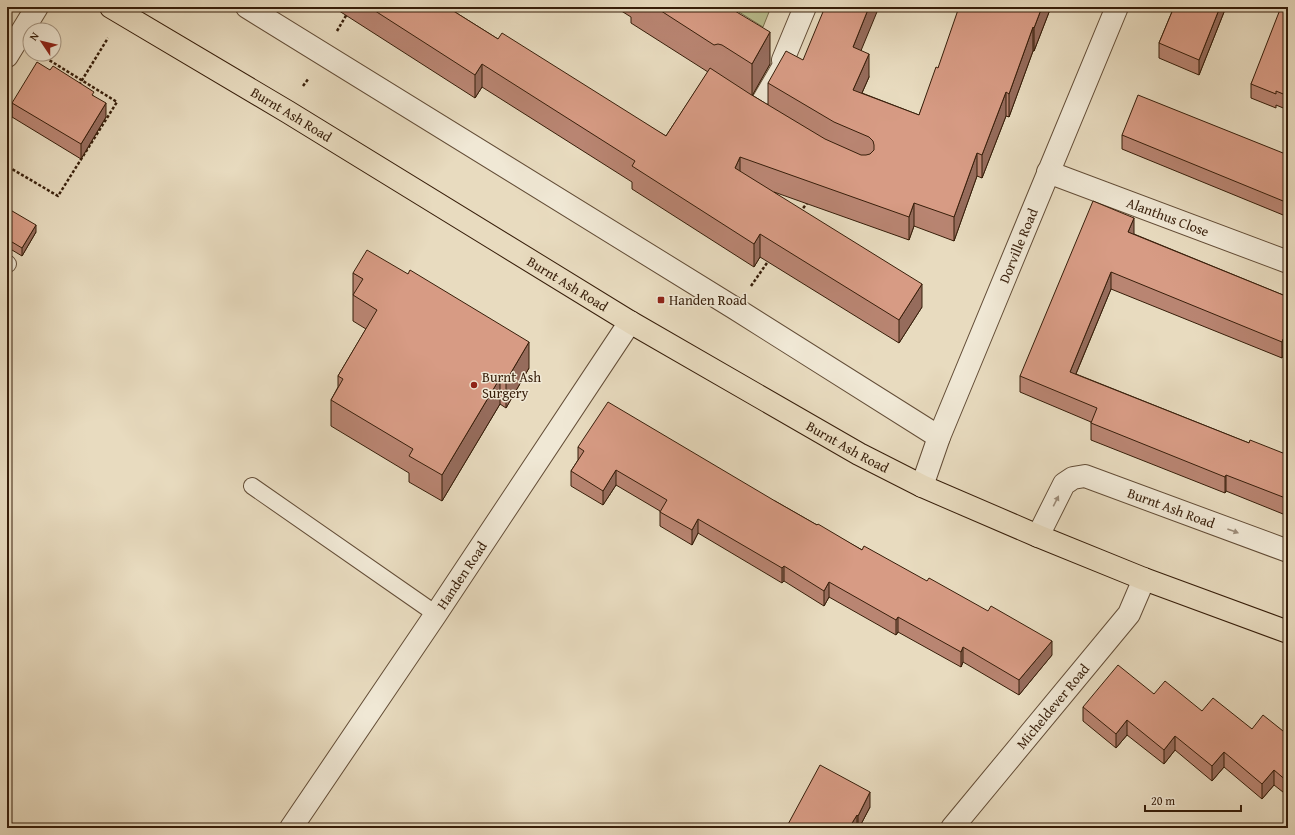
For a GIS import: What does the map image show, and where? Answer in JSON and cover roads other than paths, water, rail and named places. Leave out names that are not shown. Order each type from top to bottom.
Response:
[{"type":"main road","name":"Burnt Ash Road","points":[[111,7],[288,112],[630,322],[859,454],[922,486],[1038,536],[1144,579],[1288,632]]},
{"type":"street","points":[[7,56],[37,7]]},
{"type":"street","points":[[247,7],[736,309],[939,437]]},
{"type":"street","points":[[784,60],[805,7]]},
{"type":"street","name":"Dorville Road","points":[[922,486],[939,437],[1117,7]]},
{"type":"street","name":"Alanthus Close","points":[[1048,172],[1288,262]]},
{"type":"street","name":"Handen Road","points":[[291,828],[436,614],[630,322]]},
{"type":"street","name":"Burnt Ash Road","points":[[1038,536],[1064,484],[1073,478],[1085,476],[1288,551]]},
{"type":"street","name":"Micheldever Road","points":[[952,828],[1129,614],[1144,579]]},
{"type":"lane","points":[[775,121],[748,105],[784,60]]},
{"type":"lane","points":[[252,486],[436,614]]},
{"type":"place","name":"Handen Road","points":[[661,300]]},
{"type":"place","name":"Burnt Ash Surgery","points":[[474,385]]}]
